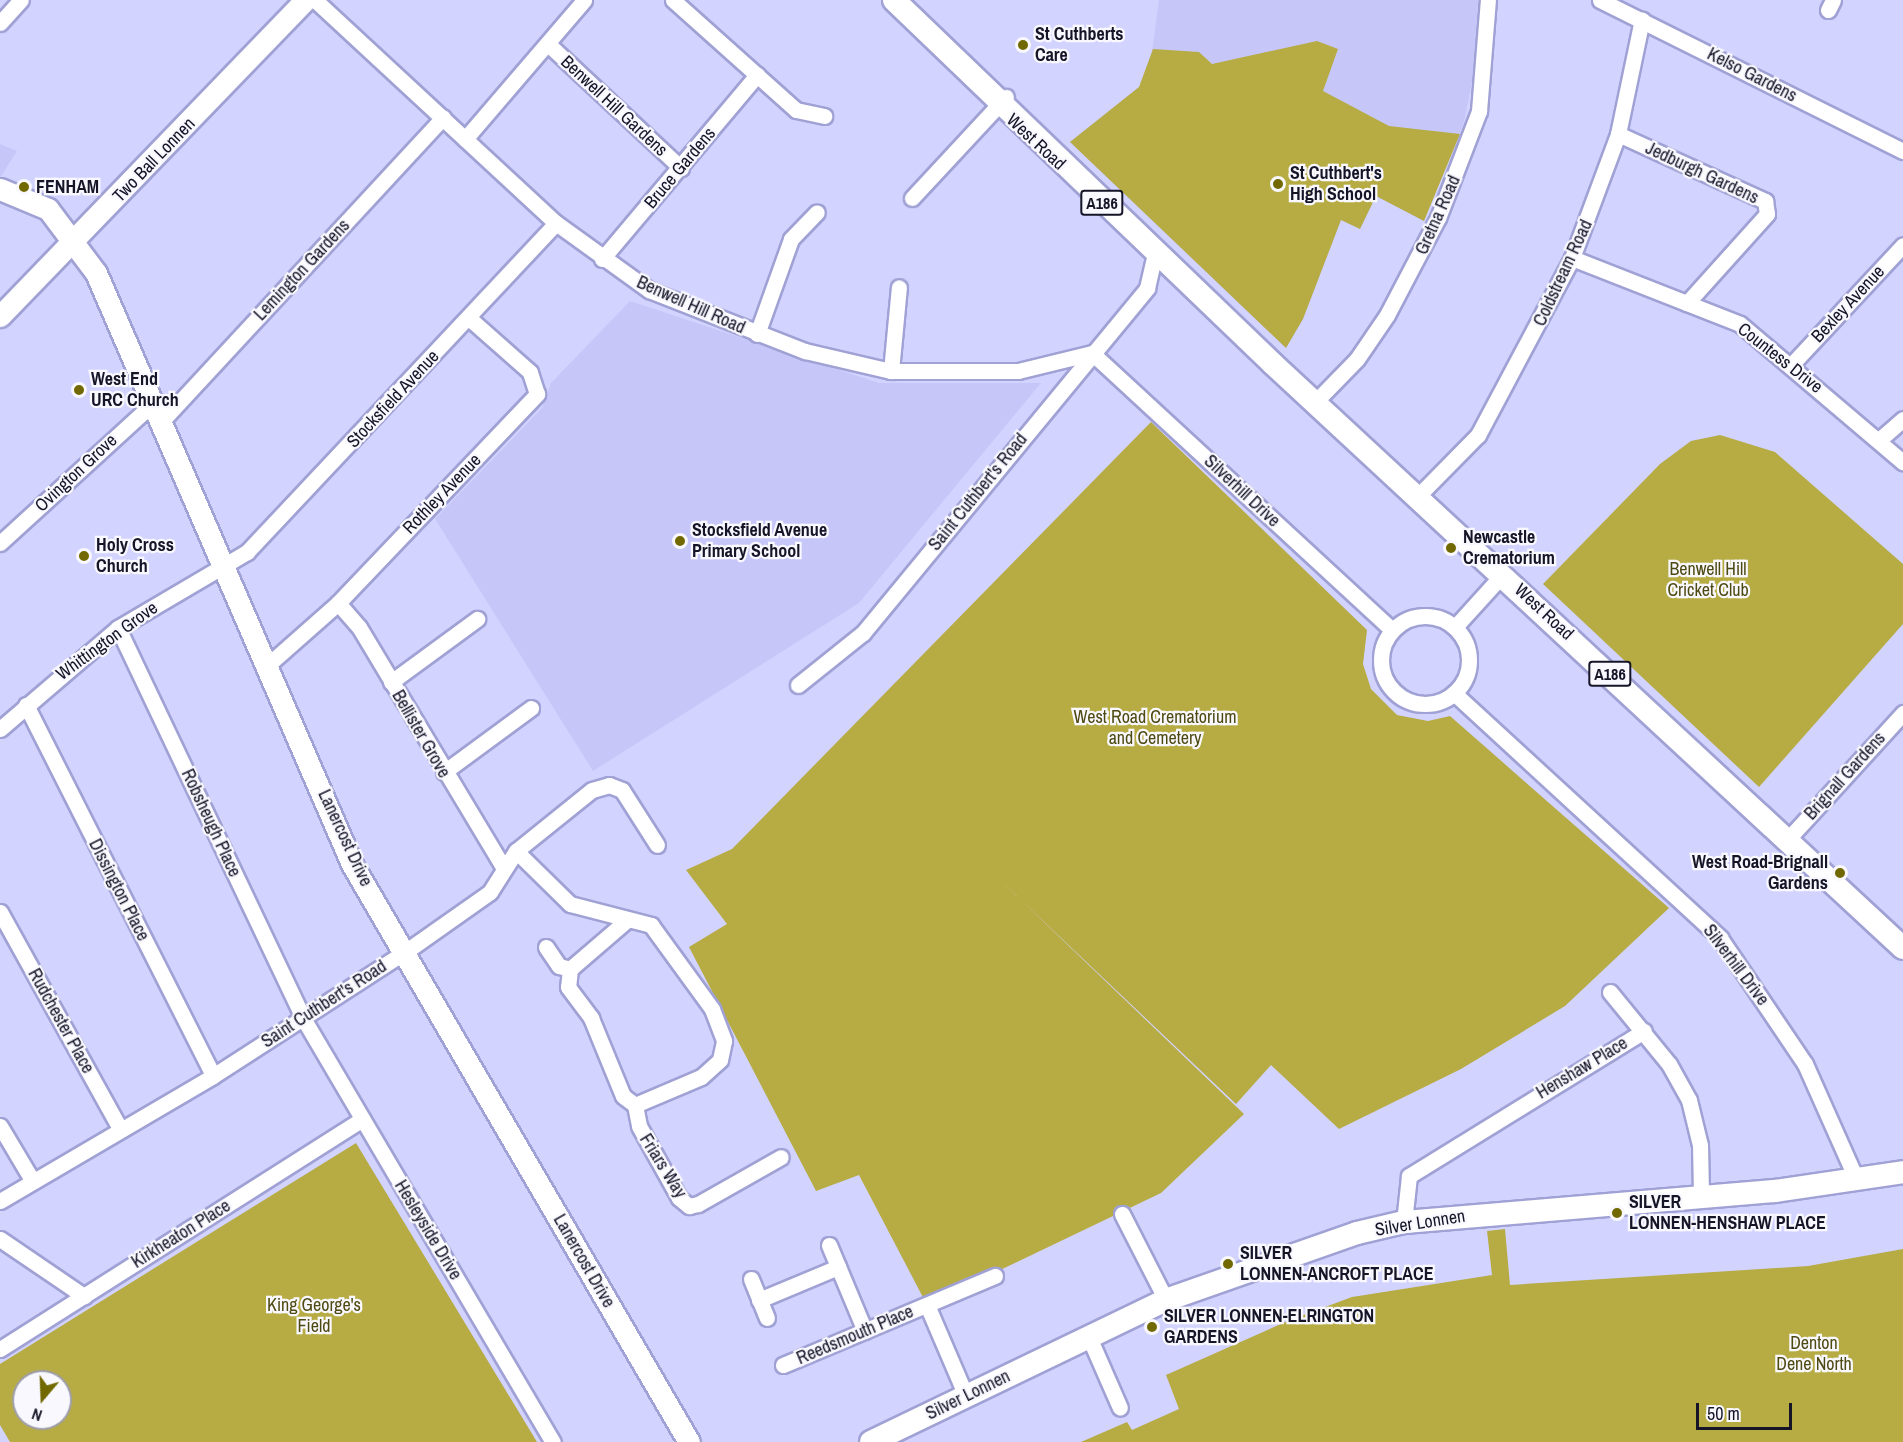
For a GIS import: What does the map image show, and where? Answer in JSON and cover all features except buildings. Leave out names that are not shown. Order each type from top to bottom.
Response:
[{"type":"main road","name":"West Road","points":[[894,0],[1282,353],[1317,400]]},
{"type":"main road","name":"West Road","points":[[900,0],[1003,100],[1155,254],[1317,400],[1903,948]]},
{"type":"main road","name":"Silver Lonnen","points":[[871,1442],[1166,1300],[1309,1246],[1404,1222],[1857,1180],[1903,1172]]},
{"type":"street","points":[[0,23],[21,0]]},
{"type":"street","name":"Two Ball Lonnen","points":[[0,316],[52,268],[74,238],[116,202],[305,0]]},
{"type":"street","name":"Benwell Hill Road","points":[[315,0],[556,223],[602,259],[649,290],[757,334],[891,371],[1018,371],[1092,353]]},
{"type":"street","points":[[465,139],[584,0]]},
{"type":"street","points":[[673,0],[796,110],[824,117]]},
{"type":"street","name":"Gretna Road","points":[[1317,400],[1357,358],[1387,315],[1438,218],[1479,111],[1488,0]]},
{"type":"street","name":"Kelso Gardens","points":[[1600,0],[1903,150]]},
{"type":"street","name":"Coldstream Road","points":[[1419,495],[1478,435],[1572,258],[1618,134],[1642,19]]},
{"type":"street","name":"Benwell Hill Gardens","points":[[548,44],[681,168]]},
{"type":"street","name":"Bruce Gardens","points":[[602,259],[681,168],[756,75]]},
{"type":"street","points":[[912,198],[1003,100]]},
{"type":"street","name":"Lemington Gardens","points":[[156,413],[443,118]]},
{"type":"street","name":"Jedburgh Gardens","points":[[1618,134],[1766,201],[1767,214],[1687,303]]},
{"type":"street","name":"Lanercost Drive","points":[[0,189],[48,209],[74,238],[96,273],[224,568],[269,664],[352,864],[689,1442]]},
{"type":"street","points":[[757,334],[790,239],[817,212]]},
{"type":"street","name":"Stocksfield Avenue","points":[[224,568],[247,552],[556,223]]},
{"type":"street","name":"Bexley Avenue","points":[[1793,363],[1903,245]]},
{"type":"street","name":"Saint Cuthbert's Road","points":[[798,685],[863,633],[1147,288],[1155,254]]},
{"type":"street","name":"Countess Drive","points":[[1572,258],[1740,324],[1793,363],[1903,462]]},
{"type":"street","points":[[1147,288],[1164,279],[1185,282]]},
{"type":"street","points":[[891,371],[899,287]]},
{"type":"street","name":"Rothley Avenue","points":[[269,664],[338,603],[537,394],[530,372],[469,318]]},
{"type":"street","name":"Silverhill Drive","points":[[1092,353],[1392,630]]},
{"type":"street","name":"Ovington Grove","points":[[0,543],[156,413]]},
{"type":"street","points":[[1879,440],[1903,419]]},
{"type":"street","name":"Whittington Grove","points":[[0,729],[118,628],[224,568]]},
{"type":"street","points":[[1455,627],[1503,574]]},
{"type":"street","name":"Bellister Grove","points":[[338,603],[359,627],[444,772],[502,865]]},
{"type":"street","points":[[1430,615],[1455,627],[1464,639],[1468,668],[1454,693],[1417,703],[1394,691],[1381,661],[1392,630],[1409,618],[1430,615]]},
{"type":"street","points":[[391,682],[477,619]]},
{"type":"street","name":"Robsheugh Place","points":[[118,628],[303,1018]]},
{"type":"street","name":"Silverhill Drive","points":[[1454,693],[1720,938],[1805,1064],[1857,1180]]},
{"type":"street","name":"Dissington Place","points":[[26,705],[213,1076]]},
{"type":"street","points":[[444,772],[531,708]]},
{"type":"street","name":"Brignall Gardens","points":[[1788,839],[1903,713]]},
{"type":"street","name":"Saint Cuthbert's Road","points":[[0,1201],[32,1180],[213,1076],[405,952],[490,892],[502,865],[516,851],[592,790],[609,785],[622,790],[657,845]]},
{"type":"street","points":[[516,851],[570,904],[651,925],[676,953],[720,1026],[724,1041],[720,1060],[701,1077],[635,1106]]},
{"type":"street","name":"Rudchester Place","points":[[0,912],[121,1130]]},
{"type":"street","points":[[546,947],[559,966],[570,969],[627,920]]},
{"type":"street","name":"Friars Way","points":[[570,969],[568,987],[591,1018],[623,1096],[635,1106],[648,1144],[689,1206],[781,1158]]},
{"type":"street","points":[[1610,992],[1644,1031]]},
{"type":"street","name":"Hesleyside Drive","points":[[303,1018],[553,1442]]},
{"type":"street","name":"Henshaw Place","points":[[1404,1222],[1409,1176],[1644,1031],[1689,1100],[1700,1145],[1701,1193]]},
{"type":"street","name":"Kirkheaton Place","points":[[0,1349],[362,1119]]},
{"type":"street","points":[[0,1126],[32,1180]]},
{"type":"street","points":[[1122,1214],[1166,1300]]},
{"type":"street","points":[[0,1239],[84,1296]]},
{"type":"street","points":[[829,1245],[865,1331]]},
{"type":"street","points":[[759,1300],[838,1267]]},
{"type":"street","name":"Reedsmouth Place","points":[[783,1365],[995,1276]]},
{"type":"street","points":[[751,1280],[767,1318]]},
{"type":"street","name":"Reedsmouth Place","points":[[927,1305],[966,1396]]},
{"type":"street","points":[[1089,1337],[1120,1408]]},
{"type":"shaded area","name":"St Cuthbert's High School","points":[[1159,0],[1478,0],[1476,62],[1464,122],[1424,221],[1376,196],[1360,229],[1341,220],[1303,319],[1286,348],[1070,142],[1139,87],[1150,66]]},
{"type":"shaded area","points":[[0,144],[17,151],[0,178]]},
{"type":"shaded area","name":"Stocksfield Avenue Primary School","points":[[630,301],[879,383],[1041,383],[859,603],[593,771],[435,519],[542,408],[551,383]]},
{"type":"green space","name":"St Cuthbert's High School","points":[[1317,41],[1338,49],[1323,91],[1389,126],[1460,134],[1424,221],[1376,196],[1360,229],[1341,220],[1303,319],[1286,348],[1070,142],[1139,87],[1153,49],[1199,52],[1212,64]]},
{"type":"green space","name":"West Road Crematorium and Cemetery","points":[[1151,422],[1367,630],[1363,664],[1371,689],[1397,715],[1428,721],[1450,716],[1669,908],[1565,1006],[1461,1069],[1339,1129],[1271,1065],[1236,1104],[1000,880],[1244,1114],[1161,1193],[927,1305],[859,1175],[816,1191],[689,947],[727,924],[686,870],[732,849]]},
{"type":"green space","name":"Benwell Hill Cricket Club","points":[[1720,435],[1775,452],[1903,564],[1903,624],[1759,787],[1543,584],[1660,464],[1691,441]]},
{"type":"green space","name":"King George's Field","points":[[356,1143],[537,1442],[10,1442],[0,1425],[0,1364]]},
{"type":"green space","name":"Denton Dene North","points":[[1505,1229],[1510,1285],[1808,1266],[1903,1249],[1903,1442],[1081,1442],[1127,1422],[1132,1430],[1179,1409],[1166,1375],[1290,1320],[1352,1297],[1492,1275],[1487,1231]]},
{"type":"place","name":"St Cuthberts Care","points":[[1023,45]]},
{"type":"place","name":"St Cuthbert's High School","points":[[1278,184]]},
{"type":"place","name":"FENHAM","points":[[24,187]]},
{"type":"place","name":"West End URC Church","points":[[79,390]]},
{"type":"place","name":"Stocksfield Avenue Primary School","points":[[680,541]]},
{"type":"place","name":"Newcastle Crematorium","points":[[1451,548]]},
{"type":"place","name":"Holy Cross Church","points":[[84,556]]},
{"type":"place","name":"West Road-Brignall Gardens","points":[[1840,873]]},
{"type":"place","name":"SILVER LONNEN-HENSHAW PLACE","points":[[1617,1213]]},
{"type":"place","name":"SILVER LONNEN-ANCROFT PLACE","points":[[1228,1264]]},
{"type":"place","name":"SILVER LONNEN-ELRINGTON GARDENS","points":[[1152,1327]]}]
